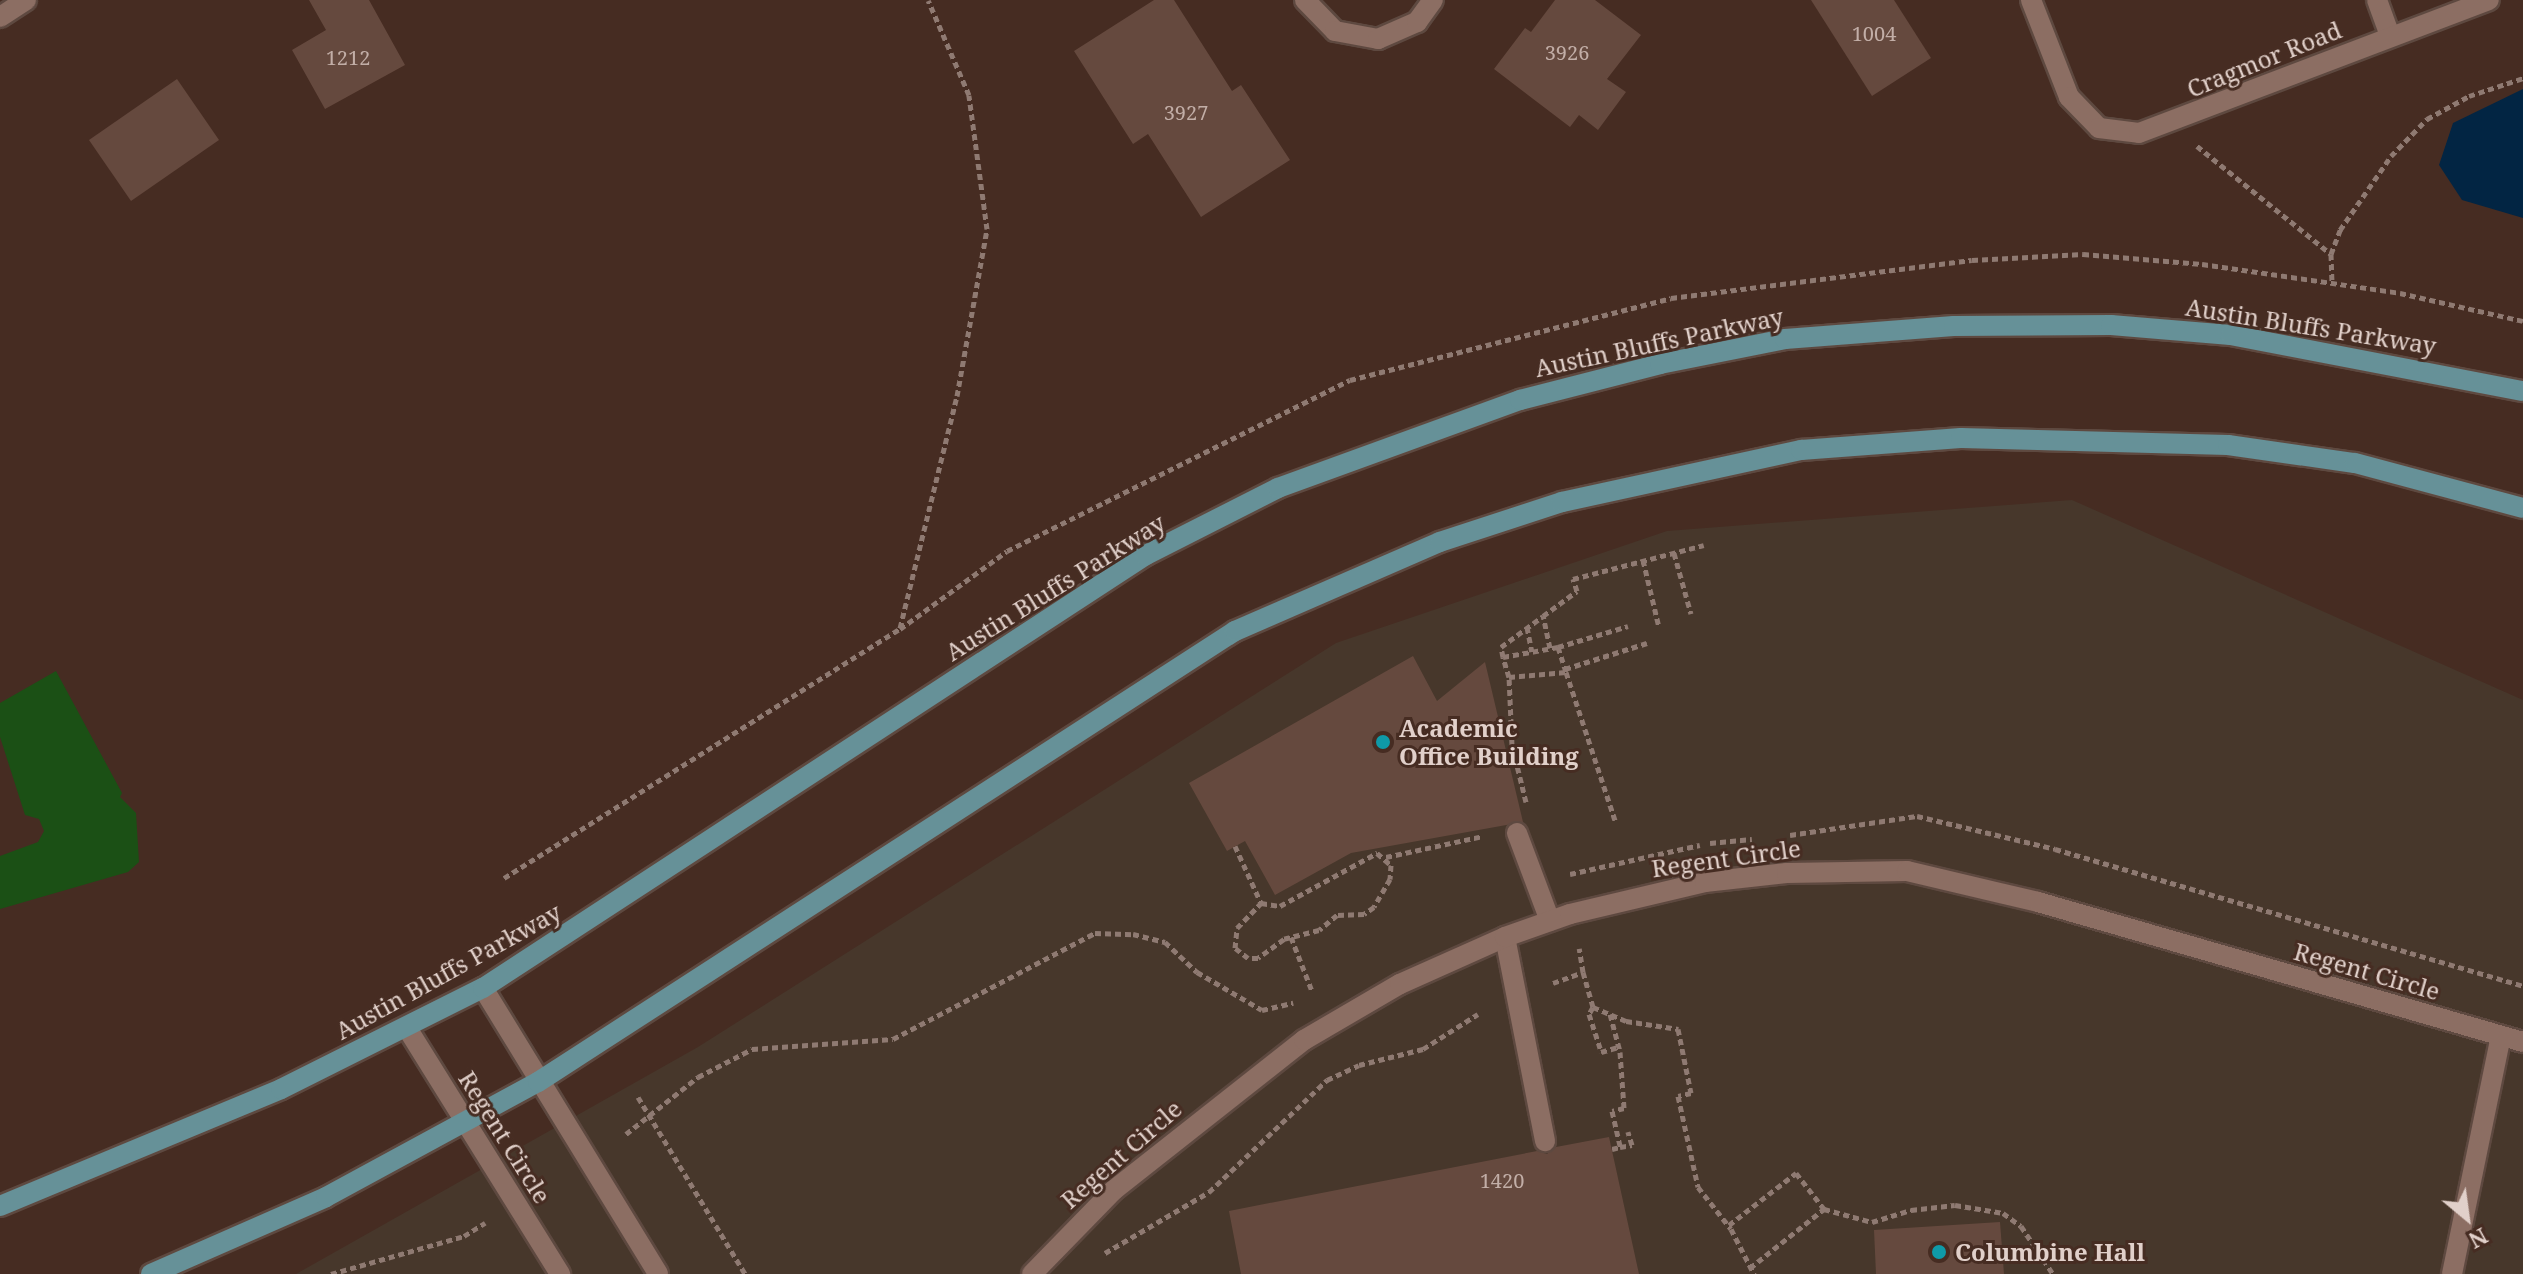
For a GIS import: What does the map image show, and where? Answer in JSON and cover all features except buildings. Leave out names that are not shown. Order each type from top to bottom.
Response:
[{"type":"main road","name":"Austin Bluffs Parkway","points":[[0,1206],[267,1095],[483,988],[549,949],[1146,555],[1278,488],[1520,400],[1660,364],[1785,339],[1970,326],[2111,325],[2231,335],[2523,391]]},
{"type":"main road","points":[[151,1274],[326,1197],[538,1082],[1235,631],[1440,542],[1562,502],[1801,450],[1961,438],[2228,445],[2355,463],[2523,508]]},
{"type":"street","points":[[0,17],[26,0]]},
{"type":"street","points":[[1305,0],[1335,31],[1378,39],[1417,22],[1433,0]]},
{"type":"street","name":"Cragmor Road","points":[[2031,0],[2069,97],[2099,128],[2139,133],[2171,125],[2390,36],[2489,0]]},
{"type":"street","points":[[2377,0],[2390,36]]},
{"type":"street","points":[[1517,833],[1550,921]]},
{"type":"street","name":"Regent Circle","points":[[1032,1274],[1114,1190],[1304,1040],[1400,984],[1505,937],[1550,921],[1705,882],[1812,871],[1907,871],[2038,902],[2523,1042]]},
{"type":"street","points":[[1505,937],[1545,1141]]},
{"type":"street","points":[[483,988],[658,1274]]},
{"type":"street","name":"Regent Circle","points":[[407,1028],[560,1274]]},
{"type":"street","points":[[2452,1274],[2501,1036]]},
{"type":"path","points":[[900,629],[957,396],[987,229],[969,95],[928,0]]},
{"type":"path","points":[[2332,281],[2331,254],[2340,230],[2391,156],[2427,119],[2469,96],[2523,78]]},
{"type":"path","points":[[2171,125],[2331,254]]},
{"type":"path","points":[[504,878],[900,629],[1007,551],[1350,380],[1671,298],[1972,260],[2083,254],[2332,281],[2523,321]]},
{"type":"path","points":[[1529,812],[1512,745],[1509,677],[1501,647],[1577,591],[1573,579],[1704,545]]},
{"type":"path","points":[[1674,553],[1691,614]]},
{"type":"path","points":[[1643,560],[1659,627]]},
{"type":"path","points":[[1543,616],[1550,648]]},
{"type":"path","points":[[1503,657],[1558,647],[1628,626]]},
{"type":"path","points":[[1527,627],[1532,652]]},
{"type":"path","points":[[1509,677],[1566,670],[1647,643]]},
{"type":"path","points":[[1558,647],[1615,820]]},
{"type":"path","points":[[1261,903],[1280,906],[1362,857],[1386,857],[1488,834]]},
{"type":"path","points":[[1235,846],[1261,903]]},
{"type":"path","points":[[1261,903],[1233,937],[1241,954],[1268,955],[1291,937],[1319,930],[1337,915],[1364,914],[1374,907],[1390,879],[1386,857]]},
{"type":"path","points":[[1291,937],[1312,991]]},
{"type":"path","points":[[1578,948],[1593,1007],[1589,1014],[1601,1052],[1619,1047]]},
{"type":"path","points":[[1553,983],[1583,972]]},
{"type":"path","points":[[1593,1007],[1610,1014],[1678,1029],[1691,1093],[1678,1096],[1698,1187],[1728,1226],[1752,1271],[1824,1209]]},
{"type":"path","points":[[1101,1256],[1209,1192],[1327,1080],[1359,1065],[1423,1049],[1478,1014]]},
{"type":"path","points":[[1610,1014],[1619,1047],[1624,1108],[1612,1111],[1620,1147]]},
{"type":"path","points":[[638,1097],[745,1274]]},
{"type":"path","points":[[1612,1149],[1632,1145],[1628,1132]]},
{"type":"path","points":[[1728,1226],[1796,1173],[1824,1209],[1872,1222],[1911,1210],[1955,1205],[2003,1213],[2021,1226],[2053,1274]]},
{"type":"path","points":[[331,1274],[464,1236],[485,1223]]},
{"type":"shaded area","points":[[2072,500],[2523,700],[2523,1274],[296,1274],[698,1047],[1336,643],[1667,531]]},
{"type":"green space","points":[[56,671],[122,793],[120,797],[136,813],[139,862],[128,872],[0,909],[0,856],[38,842],[44,831],[39,819],[25,815],[0,737],[0,703]]},
{"type":"water","points":[[2523,89],[2523,218],[2462,200],[2439,165],[2453,123]]},
{"type":"place","name":"Academic Office Building","points":[[1383,742]]},
{"type":"place","name":"Columbine Hall","points":[[1939,1252]]}]
